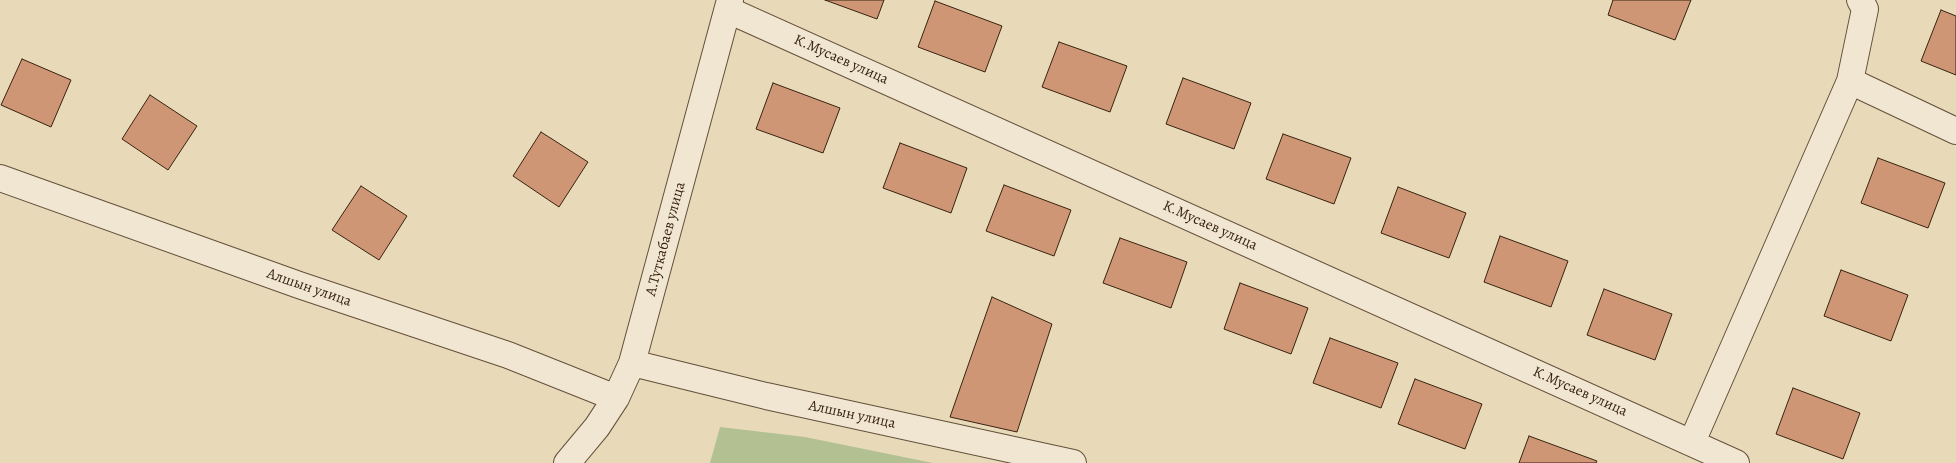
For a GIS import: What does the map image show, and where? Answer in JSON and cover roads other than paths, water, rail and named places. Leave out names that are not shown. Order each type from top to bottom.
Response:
[{"type":"street","points":[[1692,442],[1850,81],[1865,9],[1860,0]]},
{"type":"street","name":"А.Туткабаев улица","points":[[567,463],[597,427],[616,398],[632,363],[729,5]]},
{"type":"street","name":"К.Мусаев улица","points":[[729,5],[1736,463]]},
{"type":"street","points":[[1850,81],[1956,131]]},
{"type":"street","name":"Алшын улица","points":[[0,178],[299,285],[508,355],[616,398]]},
{"type":"street","name":"Алшын улица","points":[[632,363],[766,396],[1072,463]]}]
